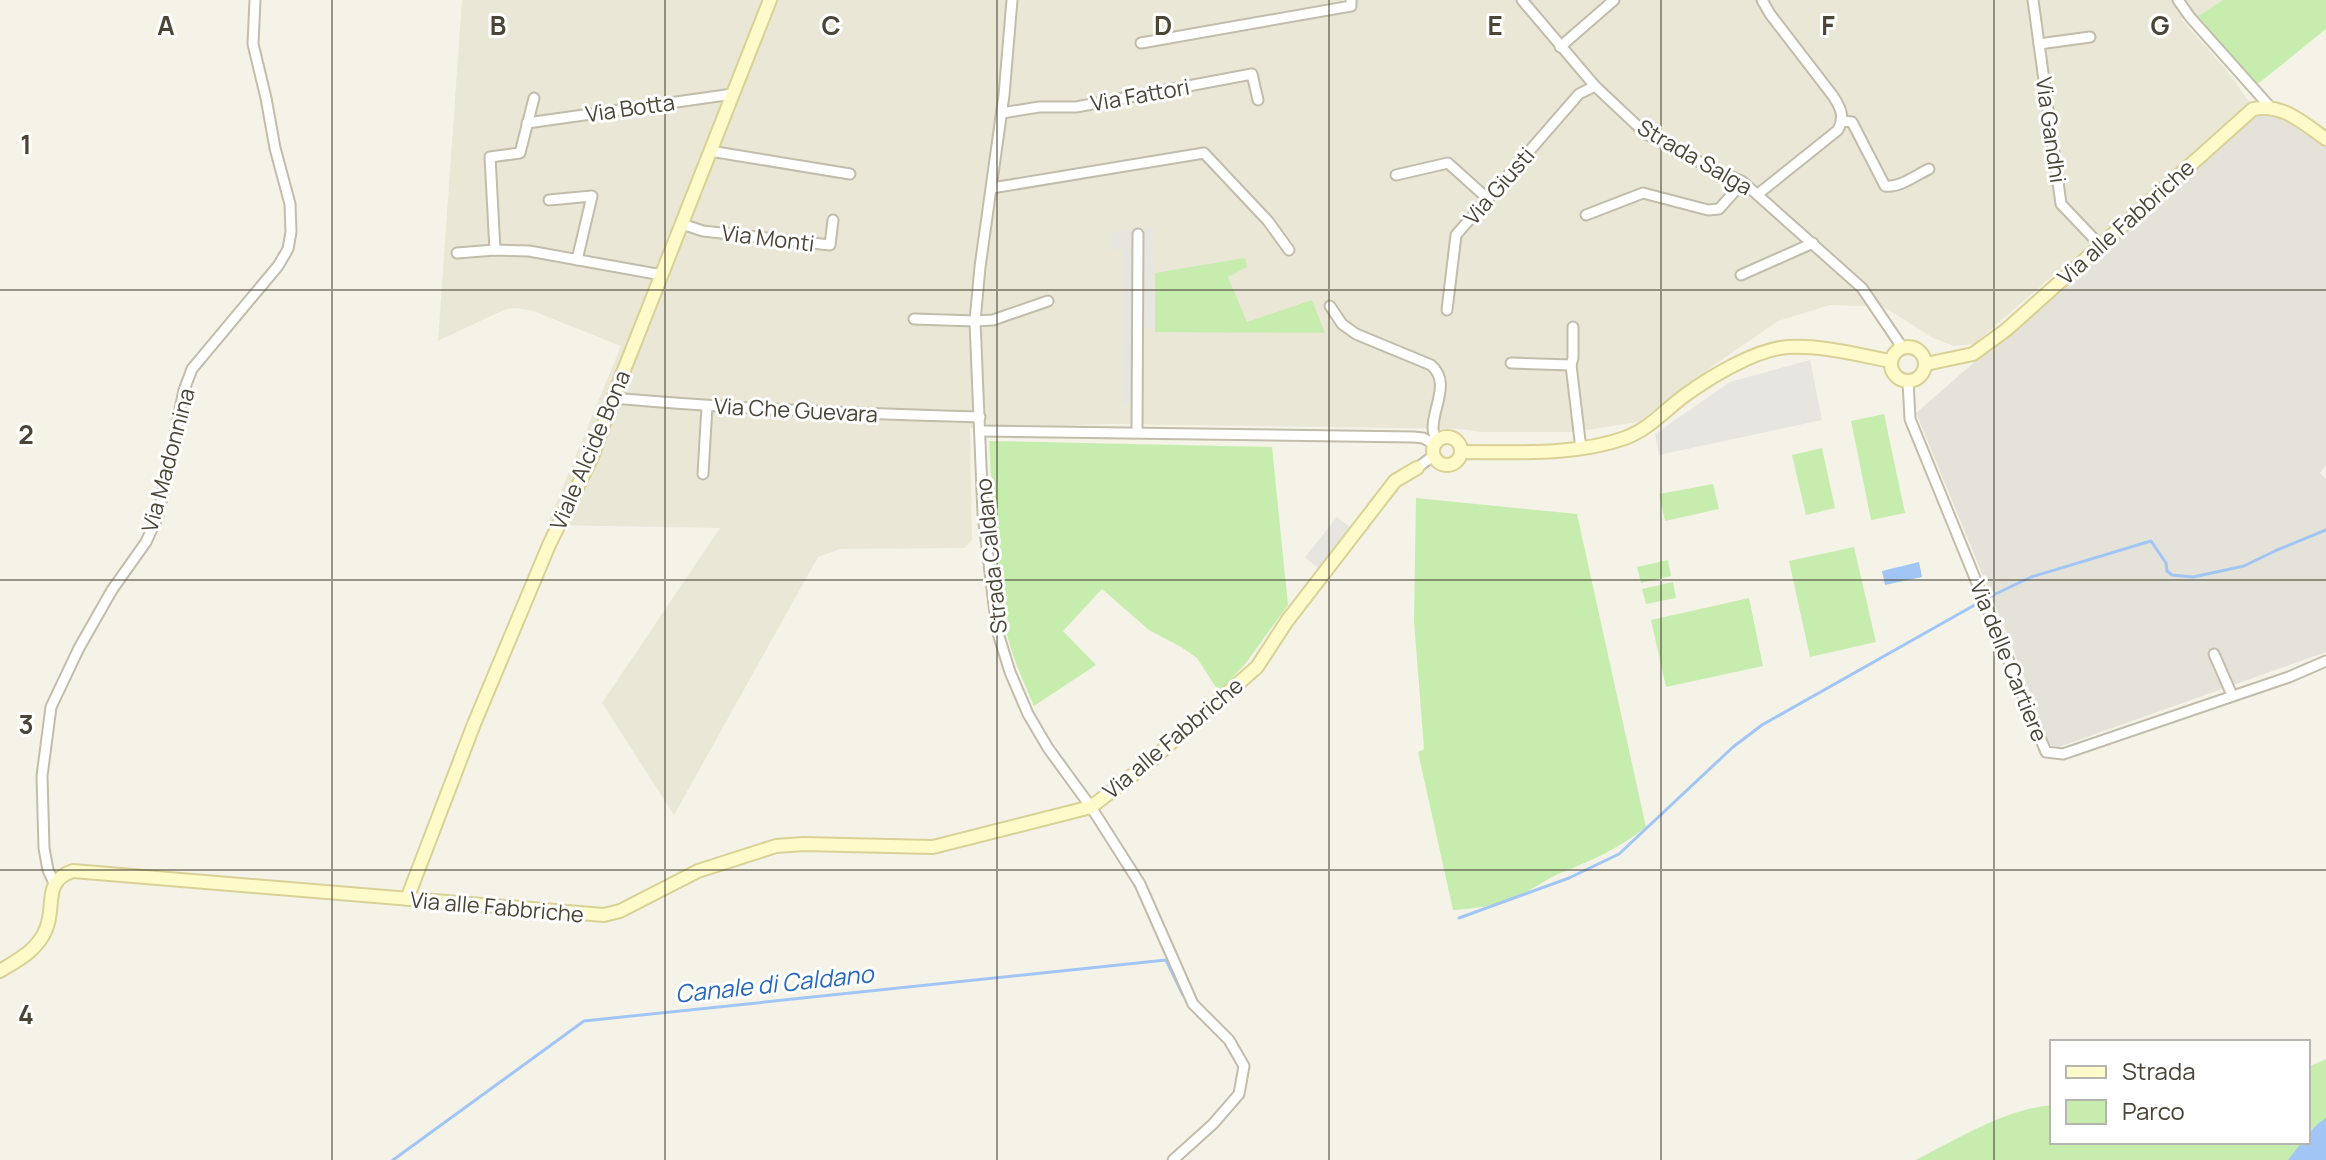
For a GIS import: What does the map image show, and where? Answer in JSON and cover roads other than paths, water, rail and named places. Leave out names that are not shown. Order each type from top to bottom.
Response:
[{"type":"street","name":"Via Madonnina","points":[[54,883],[44,848],[42,791],[51,707],[79,648],[112,590],[146,542],[158,516],[184,390],[192,369],[278,266],[288,249],[290,204],[253,44],[255,0]]},
{"type":"street","name":"Viale Alcide Bona","points":[[407,899],[474,724],[549,545],[592,457],[770,0]]},
{"type":"street","name":"Strada Caldano","points":[[1012,0],[1002,113],[975,321],[983,514],[997,630],[1028,714],[1140,884],[1193,1004],[1229,1040],[1244,1066],[1239,1094],[1213,1124],[1173,1160]]},
{"type":"street","points":[[1141,43],[1351,6],[1351,0]]},
{"type":"street","name":"Strada Salga","points":[[1522,0],[1595,86],[1645,133],[1743,182],[1813,243],[1862,288],[1902,347]]},
{"type":"street","points":[[1560,47],[1614,0]]},
{"type":"street","points":[[1758,194],[1838,130],[1842,121],[1839,105],[1762,0]]},
{"type":"street","name":"Via Gandhi","points":[[2033,0],[2061,204],[2100,245]]},
{"type":"street","points":[[2178,0],[2271,108],[2289,113],[2326,139]]},
{"type":"street","points":[[2039,44],[2090,37]]},
{"type":"street","name":"Via Fattori","points":[[1002,113],[1039,107],[1076,107],[1252,74],[1258,100]]},
{"type":"street","name":"Via Giusti","points":[[1447,310],[1456,235],[1579,94],[1595,86]]},
{"type":"street","name":"Via Botta","points":[[527,123],[733,94]]},
{"type":"street","points":[[495,250],[490,157],[520,153],[534,98]]},
{"type":"street","name":"Via alle Fabbriche","points":[[1926,364],[1973,354],[2006,330],[2248,113],[2253,109],[2271,108]]},
{"type":"street","points":[[1842,121],[1852,122],[1885,186],[1897,185],[1929,169]]},
{"type":"street","points":[[710,151],[850,174]]},
{"type":"street","points":[[992,188],[1204,153],[1268,221],[1289,250]]},
{"type":"street","points":[[1396,175],[1448,163],[1488,199]]},
{"type":"street","points":[[1586,215],[1643,193],[1708,210],[1719,209],[1743,182]]},
{"type":"street","points":[[549,200],[592,196],[577,260]]},
{"type":"street","name":"Via Monti","points":[[682,224],[703,231],[830,245],[833,220]]},
{"type":"street","points":[[1137,432],[1138,234]]},
{"type":"street","points":[[1741,275],[1813,243]]},
{"type":"street","points":[[457,253],[529,251],[662,275]]},
{"type":"street","points":[[914,319],[993,320],[1048,301]]},
{"type":"street","points":[[1330,306],[1342,324],[1356,334],[1437,370],[1440,389],[1433,427],[1434,447],[1443,465],[1455,463],[1461,452],[1457,441],[1441,438],[1434,447],[1417,468]]},
{"type":"street","points":[[1573,327],[1571,365],[1581,449]]},
{"type":"street","points":[[1461,452],[1581,449],[1624,438],[1649,427],[1687,394],[1754,355],[1787,347],[1815,348],[1891,361]]},
{"type":"street","points":[[1902,347],[1912,347],[1925,358],[1922,375],[1908,381],[1895,376],[1891,361],[1902,347]]},
{"type":"street","points":[[1511,363],[1571,365]]},
{"type":"street","name":"Via delle Cartiere","points":[[1908,381],[1910,419],[2044,750],[2050,754],[2063,754],[2289,677],[2326,661]]},
{"type":"street","name":"Via Che Guevara","points":[[613,398],[831,414],[980,417]]},
{"type":"street","points":[[703,474],[707,406]]},
{"type":"street","points":[[980,431],[1414,437],[1423,438],[1434,447]]},
{"type":"street","name":"Via alle Fabbriche","points":[[54,883],[62,874],[73,871],[604,915],[620,911],[698,871],[776,846],[933,847],[1091,807],[1147,764],[1257,667],[1287,621],[1395,481],[1417,468]]},
{"type":"street","points":[[2214,654],[2232,695]]},
{"type":"street","points":[[0,971],[24,957],[42,937],[47,928],[54,883]]},
{"type":"water","points":[[1919,562],[1922,577],[1885,585],[1882,571]]},
{"type":"water","points":[[2326,1118],[2326,1160],[2288,1160],[2300,1144],[2310,1144],[2310,1133]]},
{"type":"waterway","points":[[1987,598],[2031,577],[2151,541],[2166,563],[2167,571],[2172,575],[2193,577],[2244,566],[2326,530]]},
{"type":"waterway","points":[[1459,918],[1569,878],[1619,854],[1733,747],[1762,725],[1980,602]]},
{"type":"waterway","name":"Canale di Caldano","points":[[393,1160],[584,1021],[1166,960],[1183,995]]}]
